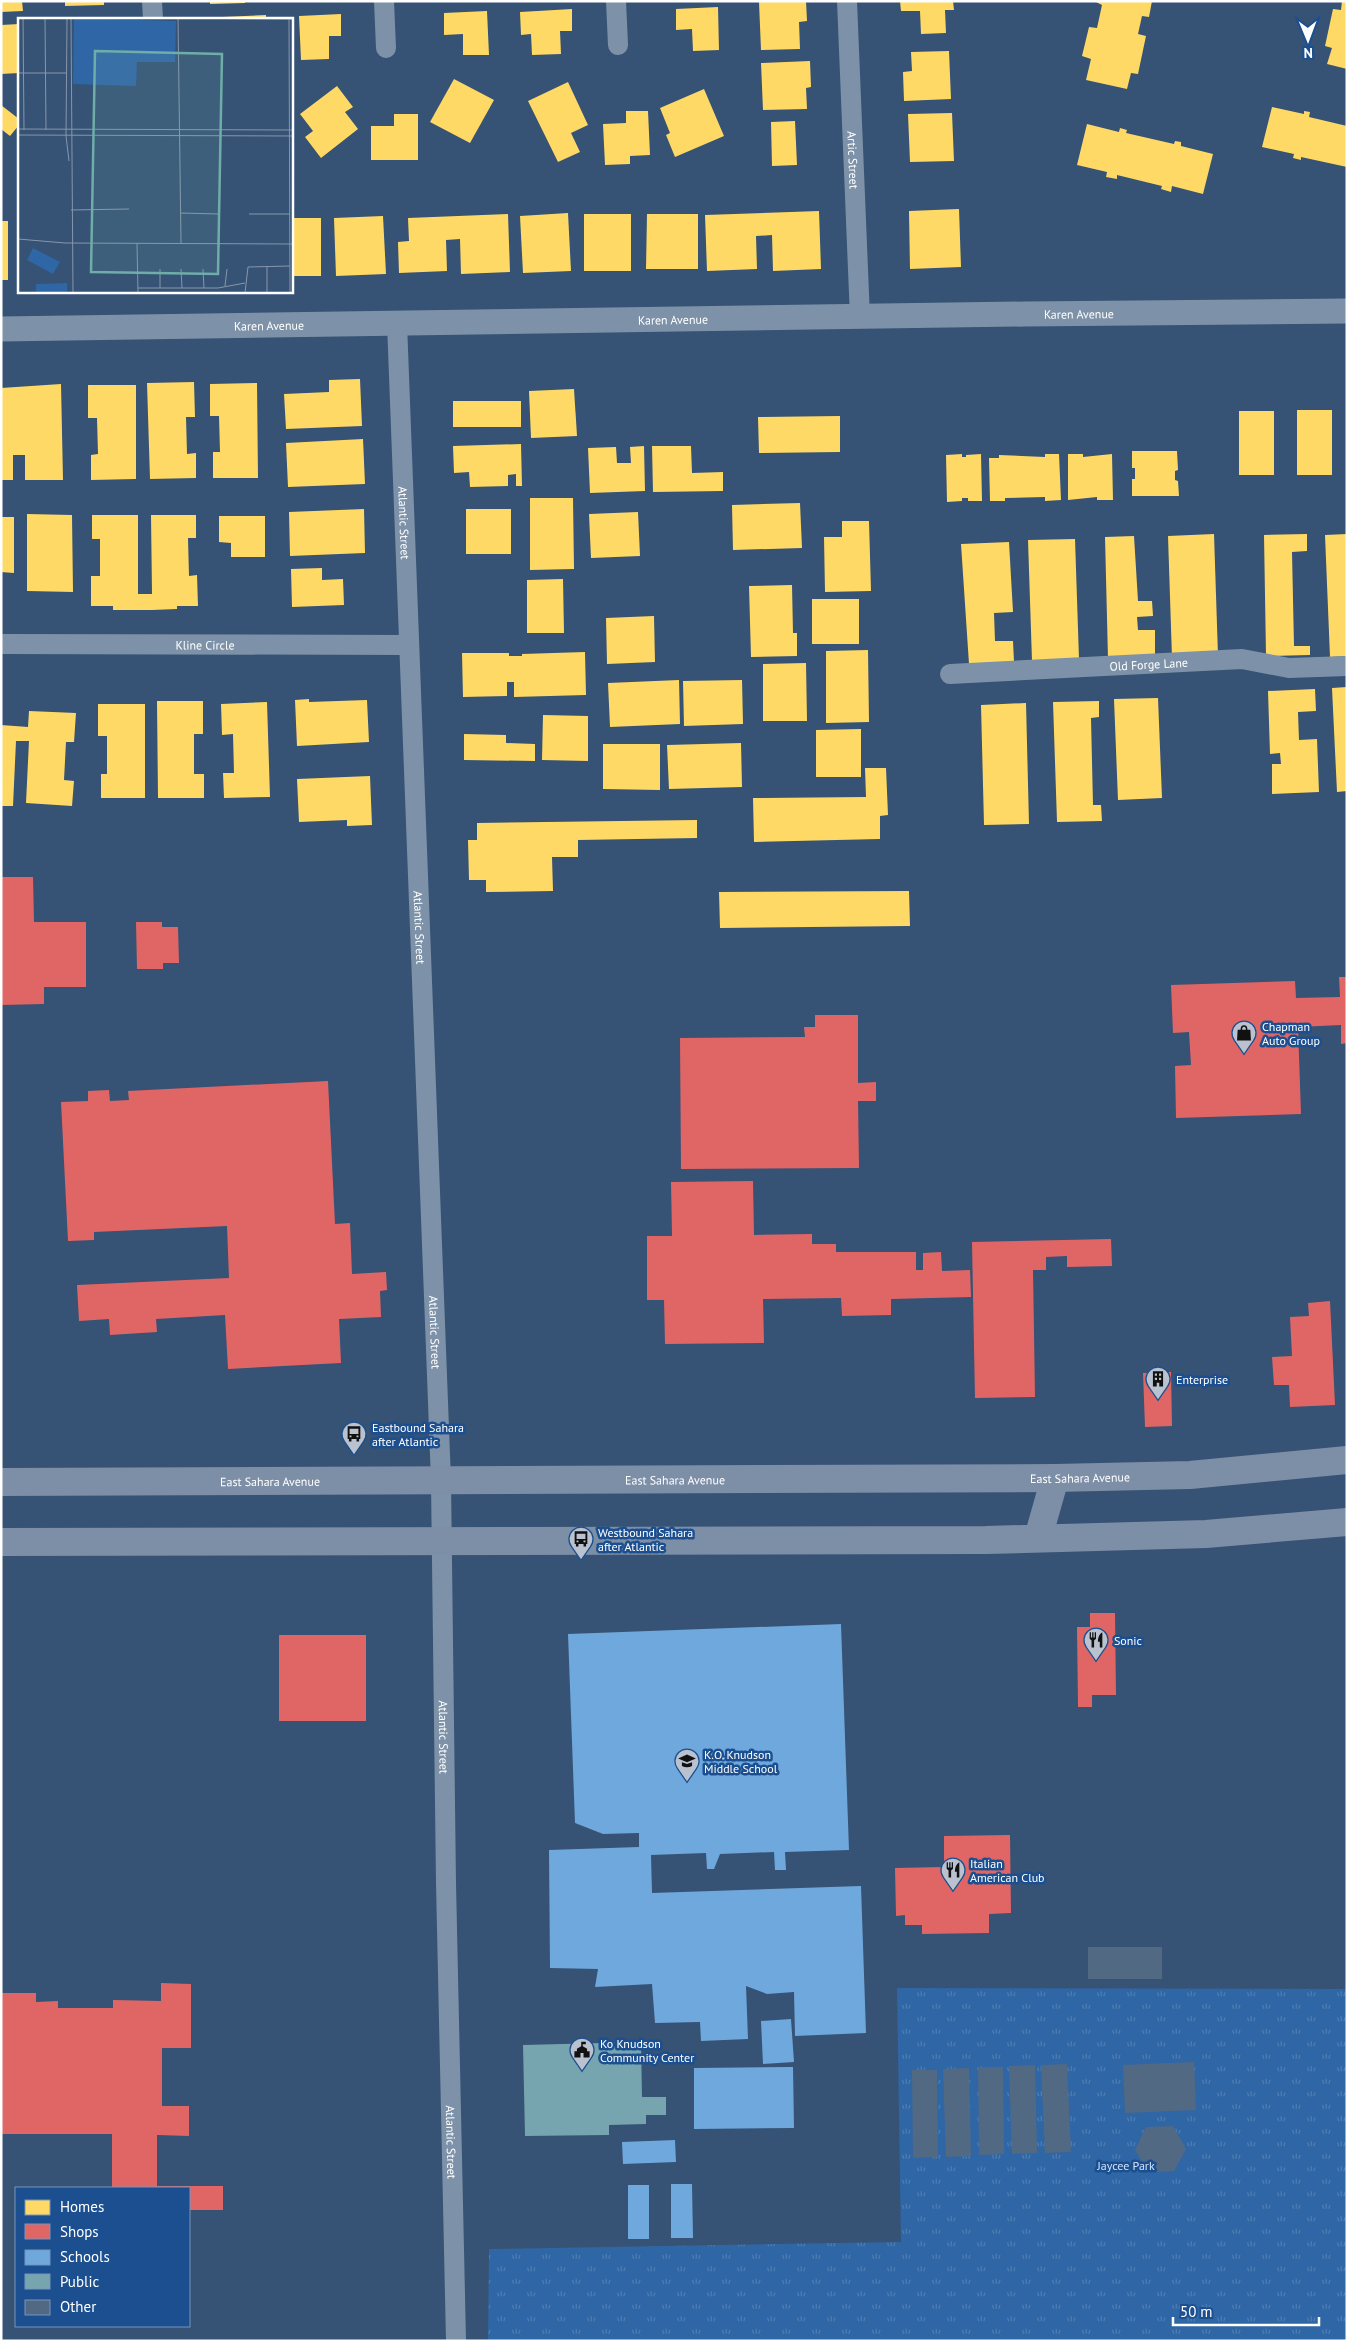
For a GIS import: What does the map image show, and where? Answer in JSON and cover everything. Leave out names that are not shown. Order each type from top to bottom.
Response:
[{"type":"main road","name":"East Sahara Avenue","points":[[1,1482],[1055,1478],[1190,1475],[1347,1460]]},
{"type":"main road","points":[[1038,1538],[1055,1478]]},
{"type":"main road","points":[[1,1542],[1038,1538],[1201,1534],[1347,1522]]},
{"type":"street","points":[[152,1],[153,18]]},
{"type":"street","points":[[384,1],[386,48]]},
{"type":"street","points":[[616,1],[618,46]]},
{"type":"street","name":"Artic Street","points":[[847,1],[860,318]]},
{"type":"street","name":"Karen Avenue","points":[[1,329],[1347,311]]},
{"type":"street","name":"Atlantic Street","points":[[397,323],[408,645],[442,1481],[441,1540],[456,2341]]},
{"type":"street","name":"Kline Circle","points":[[1,644],[408,645]]},
{"type":"street","name":"Old Forge Lane","points":[[950,674],[1242,659],[1288,668],[1347,666]]},
{"type":"green space","name":"Jaycee Park","points":[[897,1988],[1347,1989],[1347,2341],[488,2341],[489,2249],[901,2242]]},
{"type":"building: Homes","points":[[1,1],[22,1],[23,11],[1,12]]},
{"type":"building: Homes","points":[[65,1],[104,1],[104,5],[65,6]]},
{"type":"building: Homes","points":[[210,1],[245,1],[245,3],[210,4]]},
{"type":"building: Homes","points":[[806,1],[807,21],[799,22],[800,49],[761,50],[759,2]]},
{"type":"building: Homes","points":[[900,1],[953,1],[954,10],[945,10],[946,33],[921,34],[920,11],[901,11]]},
{"type":"building: Homes","points":[[1094,1],[1152,1],[1149,17],[1142,16],[1138,34],[1146,36],[1138,74],[1131,73],[1127,89],[1086,80],[1091,59],[1082,56],[1089,27],[1097,28],[1102,5]]},
{"type":"building: Homes","points":[[1342,1],[1347,1],[1347,69],[1327,64],[1332,48],[1325,46],[1333,9],[1341,10]]},
{"type":"building: Homes","points":[[718,7],[719,50],[693,51],[692,29],[676,30],[676,9]]},
{"type":"building: Homes","points":[[572,9],[572,31],[560,31],[561,54],[532,55],[531,34],[521,35],[520,12]]},
{"type":"building: Homes","points":[[487,11],[489,55],[463,55],[463,34],[444,35],[444,13]]},
{"type":"building: Homes","points":[[341,14],[341,36],[329,36],[329,59],[301,60],[299,16]]},
{"type":"building: Homes","points":[[266,15],[266,18],[223,17]]},
{"type":"building: Homes","points":[[18,24],[18,73],[1,74],[1,25]]},
{"type":"building: Homes","points":[[949,51],[951,99],[904,101],[903,72],[912,71],[911,52]]},
{"type":"building: Homes","points":[[810,61],[811,87],[806,88],[807,109],[763,110],[761,63]]},
{"type":"building: Homes","points":[[454,79],[494,100],[470,143],[430,122]]},
{"type":"building: Homes","points":[[568,82],[588,125],[571,133],[580,152],[558,162],[528,101]]},
{"type":"building: Homes","points":[[337,86],[353,107],[345,112],[358,129],[321,158],[305,137],[313,131],[300,114]]},
{"type":"building: Homes","points":[[704,89],[724,136],[675,157],[666,135],[670,133],[660,108]]},
{"type":"building: Homes","points":[[1,105],[18,118],[18,126],[10,136],[1,129]]},
{"type":"building: Homes","points":[[1272,107],[1304,114],[1304,111],[1310,112],[1309,117],[1347,126],[1347,167],[1301,157],[1301,160],[1293,158],[1294,154],[1262,147]]},
{"type":"building: Homes","points":[[626,111],[648,111],[650,155],[630,156],[630,164],[605,165],[603,124],[626,123]]},
{"type":"building: Homes","points":[[952,113],[954,161],[910,162],[908,114]]},
{"type":"building: Homes","points":[[394,114],[418,114],[418,160],[371,160],[371,126],[394,126]]},
{"type":"building: Homes","points":[[795,121],[797,165],[772,166],[771,122]]},
{"type":"building: Homes","points":[[1087,124],[1119,132],[1120,128],[1127,130],[1126,133],[1174,144],[1175,141],[1181,142],[1181,146],[1213,154],[1203,194],[1172,186],[1171,192],[1161,189],[1162,186],[1117,175],[1117,179],[1106,177],[1107,172],[1077,165]]},
{"type":"building: Homes","points":[[959,209],[961,267],[910,269],[909,211]]},
{"type":"building: Homes","points":[[819,211],[821,269],[773,271],[772,235],[756,236],[757,269],[707,271],[705,215]]},
{"type":"building: Homes","points":[[568,213],[571,271],[523,273],[520,216]]},
{"type":"building: Homes","points":[[508,214],[510,272],[461,274],[460,239],[446,240],[447,271],[399,273],[398,242],[409,241],[408,218]]},
{"type":"building: Homes","points":[[584,214],[631,214],[631,271],[584,271]]},
{"type":"building: Homes","points":[[647,214],[698,214],[698,269],[646,269]]},
{"type":"building: Homes","points":[[383,216],[386,274],[336,276],[334,218]]},
{"type":"building: Homes","points":[[292,218],[321,218],[321,276],[292,276]]},
{"type":"building: Homes","points":[[1,221],[8,221],[8,280],[1,280]]},
{"type":"building: Homes","points":[[360,379],[362,426],[286,429],[284,394],[329,392],[329,380]]},
{"type":"building: Homes","points":[[194,382],[195,417],[186,417],[187,454],[196,453],[196,478],[150,479],[147,383]]},
{"type":"building: Homes","points":[[257,383],[258,478],[213,478],[213,452],[220,452],[219,416],[210,416],[210,384]]},
{"type":"building: Homes","points":[[61,384],[63,480],[25,480],[25,455],[13,455],[13,480],[1,480],[1,388]]},
{"type":"building: Homes","points":[[88,385],[136,385],[136,479],[91,480],[91,455],[98,454],[97,418],[88,418]]},
{"type":"building: Homes","points":[[574,389],[577,436],[531,438],[529,391]]},
{"type":"building: Homes","points":[[453,401],[521,401],[521,427],[453,427]]},
{"type":"building: Homes","points":[[1297,410],[1332,410],[1332,475],[1297,475]]},
{"type":"building: Homes","points":[[1239,411],[1274,411],[1274,475],[1239,475]]},
{"type":"building: Homes","points":[[840,416],[840,452],[759,453],[758,417]]},
{"type":"building: Homes","points":[[363,439],[365,484],[288,487],[286,443]]},
{"type":"building: Homes","points":[[521,444],[522,486],[516,486],[516,474],[508,475],[508,486],[470,487],[469,472],[454,473],[453,446]]},
{"type":"building: Homes","points":[[644,446],[645,491],[590,493],[588,448],[616,447],[617,463],[631,463],[630,447]]},
{"type":"building: Homes","points":[[652,446],[691,446],[692,473],[723,472],[723,491],[653,492]]},
{"type":"building: Homes","points":[[1132,451],[1177,451],[1178,470],[1175,471],[1175,480],[1178,481],[1179,496],[1132,496],[1132,479],[1135,479],[1135,468],[1132,468]]},
{"type":"building: Homes","points":[[962,454],[962,457],[966,457],[966,455],[981,454],[982,501],[968,501],[968,498],[962,498],[962,501],[947,502],[946,455]]},
{"type":"building: Homes","points":[[1045,454],[1059,454],[1061,500],[1045,501],[1045,497],[1005,498],[1005,501],[990,501],[989,458],[999,458],[999,455],[1045,457]]},
{"type":"building: Homes","points":[[1068,454],[1083,454],[1083,457],[1112,454],[1113,500],[1097,500],[1097,497],[1068,500]]},
{"type":"building: Homes","points":[[530,498],[573,498],[574,569],[530,570]]},
{"type":"building: Homes","points":[[800,503],[802,548],[733,550],[732,505]]},
{"type":"building: Homes","points":[[364,509],[365,553],[290,556],[289,512]]},
{"type":"building: Homes","points":[[466,509],[511,509],[511,554],[466,554]]},
{"type":"building: Homes","points":[[638,512],[640,556],[591,558],[589,514]]},
{"type":"building: Homes","points":[[27,514],[72,515],[73,592],[27,591]]},
{"type":"building: Homes","points":[[92,515],[138,515],[138,594],[152,594],[151,515],[196,515],[196,538],[188,538],[189,576],[197,575],[198,606],[177,606],[177,609],[113,610],[113,606],[91,606],[91,576],[100,576],[100,539],[92,539]]},
{"type":"building: Homes","points":[[219,516],[265,516],[265,557],[231,557],[231,543],[219,542]]},
{"type":"building: Homes","points":[[1,517],[14,517],[14,573],[1,572]]},
{"type":"building: Homes","points":[[842,521],[869,521],[871,591],[825,592],[824,537],[842,537]]},
{"type":"building: Homes","points":[[1214,534],[1218,656],[1172,658],[1168,536]]},
{"type":"building: Homes","points":[[1307,534],[1307,551],[1292,552],[1294,646],[1310,646],[1310,655],[1266,656],[1264,535]]},
{"type":"building: Homes","points":[[1347,534],[1347,656],[1330,657],[1325,535]]},
{"type":"building: Homes","points":[[1134,536],[1138,601],[1152,601],[1153,616],[1137,617],[1138,630],[1155,630],[1155,658],[1108,659],[1105,537]]},
{"type":"building: Homes","points":[[1075,539],[1079,659],[1032,661],[1028,540]]},
{"type":"building: Homes","points":[[1009,542],[1013,612],[994,613],[995,641],[1013,641],[1014,662],[969,664],[961,544]]},
{"type":"building: Homes","points":[[322,568],[322,580],[343,579],[344,605],[292,607],[291,569]]},
{"type":"building: Homes","points":[[563,579],[564,633],[527,633],[527,580]]},
{"type":"building: Homes","points":[[792,585],[793,633],[797,633],[797,656],[751,657],[749,586]]},
{"type":"building: Homes","points":[[812,599],[859,599],[859,644],[812,644]]},
{"type":"building: Homes","points":[[654,616],[655,662],[607,664],[606,618]]},
{"type":"building: Homes","points":[[868,650],[869,722],[826,723],[826,651]]},
{"type":"building: Homes","points":[[585,652],[586,695],[514,697],[514,682],[507,682],[507,696],[463,697],[462,653],[509,653],[509,656],[522,656],[522,654]]},
{"type":"building: Homes","points":[[806,663],[807,721],[763,721],[763,664]]},
{"type":"building: Homes","points":[[679,680],[680,724],[610,727],[608,683]]},
{"type":"building: Homes","points":[[742,680],[743,724],[684,726],[683,681]]},
{"type":"building: Homes","points":[[1347,687],[1347,791],[1337,792],[1332,688]]},
{"type":"building: Homes","points":[[1315,689],[1316,711],[1298,712],[1299,740],[1317,739],[1319,792],[1272,794],[1272,764],[1281,764],[1280,753],[1270,754],[1268,691]]},
{"type":"building: Homes","points":[[1158,698],[1162,798],[1118,800],[1114,699]]},
{"type":"building: Homes","points":[[309,699],[309,702],[367,700],[369,742],[297,746],[295,700]]},
{"type":"building: Homes","points":[[157,701],[203,701],[203,734],[194,734],[194,774],[204,774],[204,798],[158,798]]},
{"type":"building: Homes","points":[[1099,701],[1099,717],[1091,718],[1093,805],[1101,805],[1102,821],[1057,822],[1053,702]]},
{"type":"building: Homes","points":[[267,702],[270,797],[224,798],[223,773],[234,773],[233,734],[222,735],[221,704]]},
{"type":"building: Homes","points":[[1026,703],[1029,824],[984,825],[981,705]]},
{"type":"building: Homes","points":[[98,704],[145,704],[145,798],[101,798],[101,774],[107,774],[107,736],[98,736]]},
{"type":"building: Homes","points":[[29,711],[76,713],[74,742],[66,742],[64,780],[74,781],[72,806],[26,803],[29,741],[16,741],[13,806],[1,806],[1,725],[28,727]]},
{"type":"building: Homes","points":[[543,715],[588,716],[588,761],[542,760]]},
{"type":"building: Homes","points":[[861,729],[861,777],[816,777],[816,730]]},
{"type":"building: Homes","points":[[464,734],[506,735],[506,743],[535,744],[535,761],[464,760]]},
{"type":"building: Homes","points":[[741,743],[742,787],[669,789],[667,745]]},
{"type":"building: Homes","points":[[603,744],[660,744],[660,790],[603,789]]},
{"type":"building: Homes","points":[[865,768],[886,768],[888,815],[880,816],[880,839],[754,842],[753,798],[866,797]]},
{"type":"building: Homes","points":[[370,776],[372,825],[347,826],[347,820],[299,822],[297,779]]},
{"type":"building: Homes","points":[[697,820],[697,838],[578,840],[578,857],[552,857],[553,891],[486,892],[486,880],[469,880],[468,840],[477,840],[477,823]]},
{"type":"building: Homes","points":[[909,891],[910,926],[720,928],[719,892]]},
{"type":"building: Shops","points":[[1,877],[33,877],[34,922],[86,922],[86,987],[44,987],[44,1004],[1,1005]]},
{"type":"building: Shops","points":[[136,922],[162,922],[162,927],[178,927],[179,963],[163,963],[163,969],[137,969]]},
{"type":"building: Shops","name":"Chapman Auto Group","points":[[1339,977],[1347,977],[1347,1043],[1341,1044],[1341,1025],[1298,1027],[1301,1114],[1176,1118],[1175,1066],[1191,1065],[1189,1032],[1173,1033],[1171,985],[1295,981],[1296,998],[1340,997]]},
{"type":"building: Shops","points":[[815,1015],[858,1015],[858,1083],[876,1082],[876,1101],[858,1101],[859,1168],[681,1169],[680,1038],[805,1037],[804,1027],[815,1027]]},
{"type":"building: Shops","points":[[328,1081],[335,1224],[350,1223],[352,1274],[386,1272],[387,1290],[380,1291],[381,1317],[339,1319],[341,1363],[228,1369],[225,1315],[156,1319],[157,1332],[110,1335],[109,1319],[79,1321],[77,1285],[229,1278],[227,1226],[94,1232],[94,1240],[68,1241],[61,1102],[88,1101],[88,1091],[109,1090],[110,1101],[129,1100],[128,1091]]},
{"type":"building: Shops","points":[[753,1181],[754,1235],[812,1234],[812,1244],[836,1244],[836,1252],[916,1252],[916,1270],[923,1270],[923,1253],[941,1252],[942,1271],[970,1270],[971,1297],[891,1299],[891,1315],[842,1316],[841,1298],[763,1299],[764,1343],[665,1344],[664,1300],[647,1300],[647,1236],[672,1236],[671,1182]]},
{"type":"building: Shops","points":[[1111,1239],[1112,1266],[1067,1267],[1067,1256],[1046,1257],[1046,1270],[1033,1270],[1035,1397],[975,1398],[972,1242]]},
{"type":"building: Shops","points":[[1330,1301],[1335,1405],[1290,1407],[1289,1385],[1274,1385],[1272,1357],[1292,1356],[1290,1317],[1309,1316],[1308,1303]]},
{"type":"building: Shops","name":"Enterprise","points":[[1171,1372],[1172,1426],[1145,1427],[1143,1373]]},
{"type":"building: Shops","name":"Sonic","points":[[1090,1613],[1115,1613],[1116,1695],[1092,1695],[1092,1707],[1078,1707],[1077,1627],[1090,1627]]},
{"type":"building: Shops","points":[[279,1635],[366,1635],[366,1721],[279,1721]]},
{"type":"building: Shops","name":"Italian American Club","points":[[1010,1835],[1011,1913],[989,1914],[989,1933],[922,1934],[922,1925],[905,1925],[905,1915],[896,1916],[895,1868],[944,1867],[944,1836]]},
{"type":"building: Shops","points":[[161,1983],[191,1984],[191,2048],[162,2048],[162,2106],[189,2106],[189,2136],[157,2135],[157,2186],[223,2186],[223,2210],[190,2210],[190,2187],[112,2187],[112,2134],[1,2134],[1,1993],[36,1993],[36,2002],[58,2001],[58,2008],[113,2008],[113,2000],[161,2001]]},
{"type":"building: Schools","points":[[841,1624],[849,1850],[785,1852],[786,1870],[775,1870],[774,1852],[720,1854],[714,1869],[707,1869],[706,1853],[651,1855],[652,1893],[861,1886],[866,2033],[795,2036],[794,1992],[767,1994],[746,1986],[748,2039],[701,2041],[700,2022],[655,2023],[652,1984],[595,1987],[598,1969],[550,1968],[549,1850],[639,1847],[639,1833],[603,1834],[575,1823],[568,1634]]},
{"type":"building: Schools","points":[[791,2019],[794,2062],[763,2064],[761,2021]]},
{"type":"building: Schools","points":[[793,2067],[794,2128],[694,2129],[694,2068]]},
{"type":"building: Schools","points":[[675,2140],[676,2162],[623,2164],[622,2142]]},
{"type":"building: Schools","points":[[671,2184],[692,2184],[693,2238],[671,2238]]},
{"type":"building: Schools","points":[[628,2185],[649,2185],[649,2239],[628,2239]]},
{"type":"building: Public","name":"Ko Knudson Community Center","points":[[641,2042],[642,2097],[666,2097],[666,2115],[646,2115],[646,2124],[609,2125],[609,2135],[525,2136],[523,2045]]},
{"type":"building: Other","points":[[1088,1947],[1162,1947],[1162,1979],[1088,1979]]},
{"type":"building: Other","points":[[1194,2062],[1196,2110],[1125,2113],[1123,2065]]},
{"type":"building: Other","points":[[1067,2064],[1071,2152],[1045,2153],[1041,2065]]},
{"type":"building: Other","points":[[1035,2065],[1037,2153],[1012,2154],[1009,2066]]},
{"type":"building: Other","points":[[978,2067],[1003,2067],[1004,2154],[979,2155]]},
{"type":"building: Other","points":[[969,2068],[971,2156],[946,2157],[943,2069]]},
{"type":"building: Other","points":[[912,2070],[937,2070],[938,2157],[913,2158]]},
{"type":"building: Other","points":[[1173,2126],[1186,2149],[1174,2171],[1149,2172],[1135,2150],[1146,2127]]},
{"type":"place","name":"Chapman Auto Group","points":[[1244,1054]]},
{"type":"place","name":"Enterprise","points":[[1158,1400]]},
{"type":"place","name":"Eastbound Sahara after Atlantic","points":[[354,1455]]},
{"type":"place","name":"Westbound Sahara after Atlantic","points":[[581,1560]]},
{"type":"place","name":"Sonic","points":[[1096,1661]]},
{"type":"place","name":"K.O. Knudson Middle School","points":[[687,1782]]},
{"type":"place","name":"Italian American Club","points":[[953,1891]]},
{"type":"place","name":"Ko Knudson Community Center","points":[[582,2071]]}]
